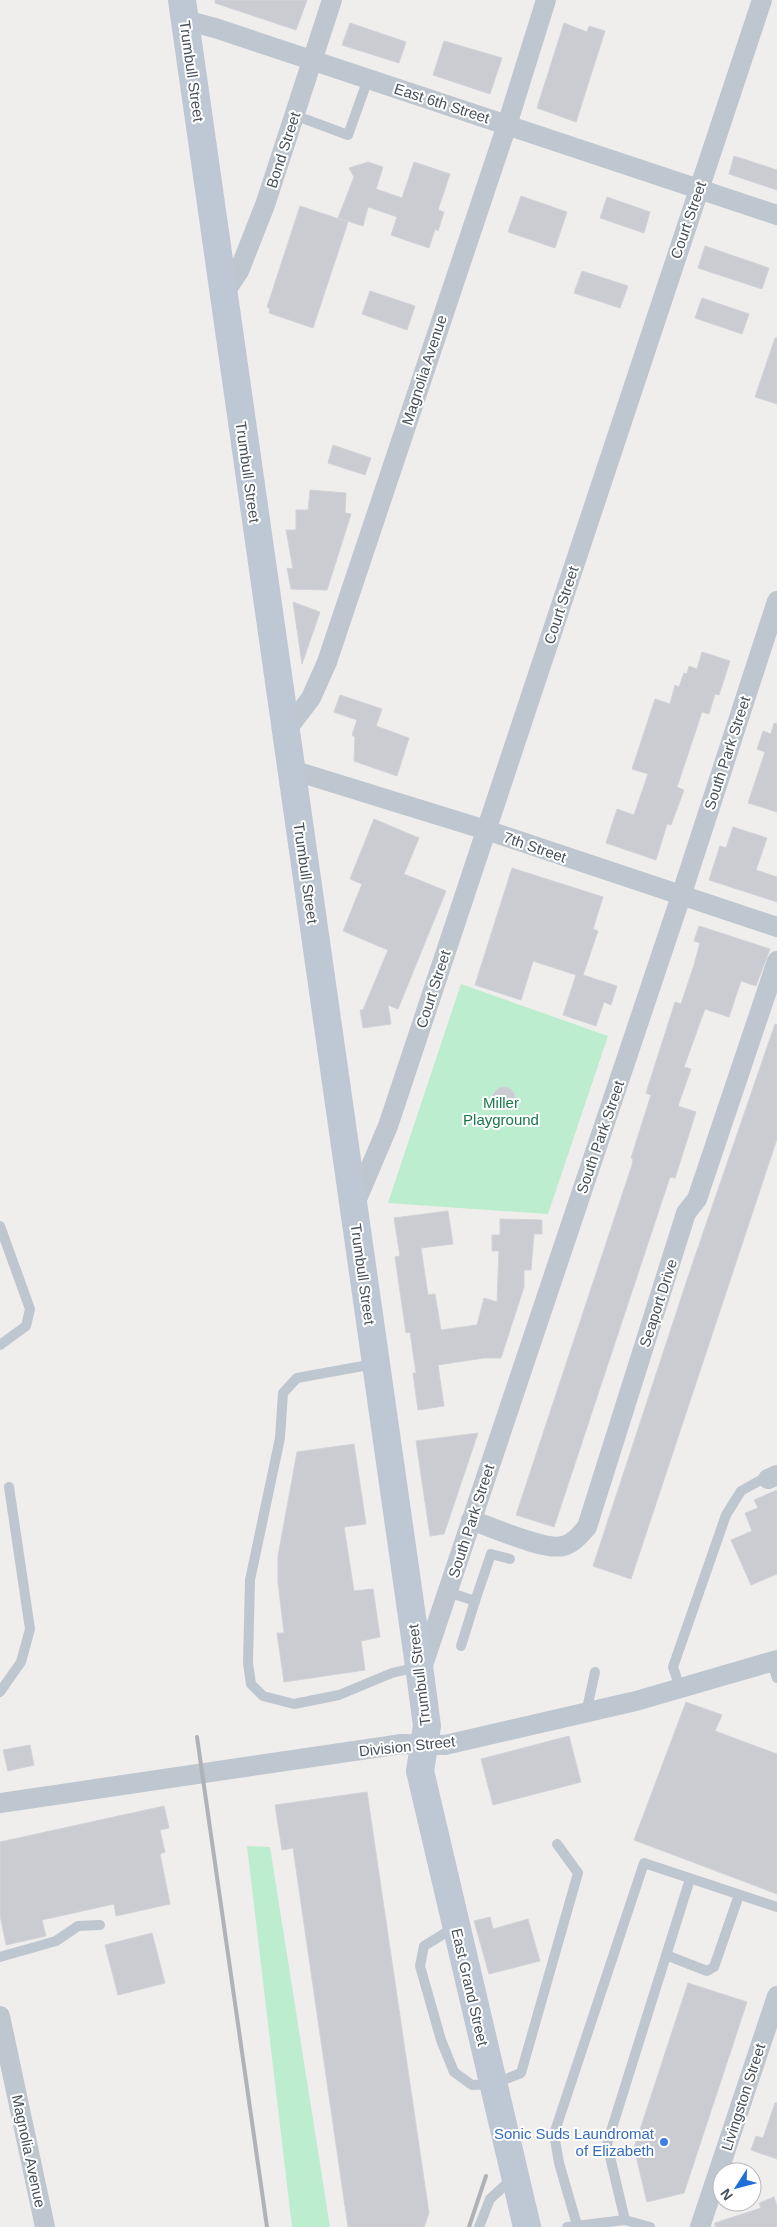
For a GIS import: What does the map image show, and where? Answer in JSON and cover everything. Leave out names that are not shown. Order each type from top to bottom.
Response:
[{"type":"street","name":"Bond Street","points":[[223,296],[239,271],[265,205],[332,0]]},
{"type":"street","name":"Magnolia Avenue","points":[[286,732],[311,698],[327,662],[507,125],[546,0]]},
{"type":"street","name":"Court Street","points":[[354,1207],[388,1126],[762,0]]},
{"type":"street","name":"East 6th Street","points":[[183,10],[312,60],[777,215]]},
{"type":"street","name":"Trumbull Street","points":[[183,10],[420,1670],[427,1726],[424,1745]]},
{"type":"street","name":"South Park Street","points":[[420,1670],[448,1592],[681,896],[777,600]]},
{"type":"street","name":"7th Street","points":[[292,770],[486,830],[777,927]]},
{"type":"street","name":"Seaport Drive","points":[[471,1520],[547,1546],[563,1546],[578,1539],[587,1527],[686,1213],[697,1199],[777,961]]},
{"type":"street","name":"Division Street","points":[[0,1803],[402,1744],[445,1745],[636,1701],[680,1688],[775,1666]]},
{"type":"street","name":"East Grand Street","points":[[424,1745],[420,1771],[527,2227]]},
{"type":"street","name":"Livingston Street","points":[[700,2227],[777,1996]]},
{"type":"street","name":"Magnolia Avenue","points":[[0,2016],[45,2227]]},
{"type":"lane","points":[[294,115],[348,135],[368,79]]},
{"type":"lane","points":[[0,1226],[30,1309],[26,1326],[0,1345]]},
{"type":"lane","points":[[376,1363],[297,1378],[283,1393],[280,1438],[250,1580],[248,1663],[251,1684],[263,1696],[294,1704],[339,1695],[392,1673],[420,1670]]},
{"type":"lane","points":[[680,1688],[673,1666],[726,1515],[741,1491],[760,1481],[773,1477]]},
{"type":"lane","points":[[0,1692],[21,1662],[30,1629],[9,1487]]},
{"type":"lane","points":[[461,1646],[490,1554],[510,1559]]},
{"type":"lane","points":[[448,1592],[475,1601]]},
{"type":"lane","points":[[586,1712],[595,1672]]},
{"type":"lane","points":[[456,1927],[424,1946],[420,1966],[441,2040],[454,2072],[472,2085],[493,2084],[522,2073],[578,1874],[557,1844]]},
{"type":"lane","points":[[650,2227],[625,2220],[572,2226],[554,2134],[644,1863],[777,1907]]},
{"type":"lane","points":[[625,2220],[607,2144],[690,1879]]},
{"type":"lane","points":[[666,1955],[707,1971],[714,1967],[739,1895]]},
{"type":"lane","points":[[0,1958],[56,1941],[78,1926],[100,1924]]},
{"type":"lane","points":[[479,2227],[490,2199],[516,2175]]},
{"type":"green space","name":"Miller Playground","points":[[461,984],[608,1036],[548,1214],[388,1203]]},
{"type":"green space","points":[[247,1846],[270,1847],[330,2227],[292,2227]]},
{"type":"building","points":[[215,0],[307,0],[296,30],[215,3]]},
{"type":"building","points":[[350,23],[406,42],[399,63],[342,45]]},
{"type":"building","points":[[564,23],[587,32],[589,26],[605,31],[576,122],[537,108]]},
{"type":"building","points":[[444,41],[502,58],[490,94],[433,75]]},
{"type":"building","points":[[734,156],[777,170],[777,190],[729,174]]},
{"type":"building","points":[[368,162],[383,167],[376,189],[402,198],[414,162],[450,174],[438,210],[444,212],[438,231],[435,229],[429,248],[391,235],[397,217],[368,207],[363,226],[338,218],[354,177],[349,168]]},
{"type":"building","points":[[521,196],[567,212],[555,248],[508,232]]},
{"type":"building","points":[[607,197],[650,212],[644,233],[600,218]]},
{"type":"building","points":[[300,206],[348,222],[313,328],[269,313],[270,309],[267,307]]},
{"type":"building","points":[[705,246],[769,268],[762,289],[698,268]]},
{"type":"building","points":[[582,271],[628,286],[620,308],[574,293]]},
{"type":"building","points":[[370,291],[415,306],[407,330],[362,314]]},
{"type":"building","points":[[702,298],[749,314],[742,334],[695,318]]},
{"type":"building","points":[[775,338],[777,338],[777,404],[755,397]]},
{"type":"building","points":[[333,445],[371,458],[365,475],[328,463]]},
{"type":"building","points":[[310,490],[346,493],[345,513],[351,514],[327,590],[291,589],[287,568],[293,569],[286,530],[296,530],[296,510],[308,510]]},
{"type":"building","points":[[293,602],[320,612],[302,664]]},
{"type":"building","points":[[702,652],[730,661],[719,695],[715,694],[709,714],[702,712],[677,787],[684,790],[671,825],[667,824],[656,860],[606,843],[617,809],[634,815],[648,774],[632,769],[655,699],[670,704],[675,685],[679,687],[684,673],[687,674],[689,666],[697,669]]},
{"type":"building","points":[[340,695],[382,709],[376,726],[409,738],[397,776],[354,761],[355,737],[352,735],[357,720],[334,712]]},
{"type":"building","points":[[774,723],[777,724],[777,812],[748,803],[765,752],[757,749],[763,731],[771,734]]},
{"type":"building","points":[[374,819],[419,838],[404,874],[446,891],[398,1009],[388,1005],[391,1024],[363,1028],[360,1010],[363,1010],[388,950],[343,931],[362,884],[350,879]]},
{"type":"building","points":[[733,827],[767,838],[756,870],[777,877],[777,902],[709,880],[720,846],[726,848]]},
{"type":"building","points":[[512,868],[603,897],[593,929],[598,931],[583,975],[617,986],[611,1005],[604,1002],[596,1026],[563,1015],[576,975],[533,961],[521,1000],[475,985]]},
{"type":"building","points":[[699,926],[770,949],[756,986],[741,981],[729,1017],[705,1009],[684,1067],[691,1069],[678,1106],[696,1112],[675,1178],[670,1177],[554,1527],[516,1515],[632,1165],[633,1159],[631,1158],[651,1095],[646,1093],[675,1002],[681,1004],[694,965],[700,943],[694,941]]},
{"type":"building","points":[[775,1024],[777,1025],[777,1139],[631,1579],[593,1566],[692,1265]]},
{"type":"building","points":[[504,1087],[512,1090],[515,1098],[512,1106],[504,1109],[496,1106],[493,1098],[496,1090]]},
{"type":"building","points":[[448,1211],[453,1244],[421,1248],[428,1295],[435,1294],[441,1330],[477,1325],[484,1298],[497,1302],[499,1251],[492,1251],[492,1235],[500,1235],[500,1219],[542,1220],[542,1234],[534,1234],[531,1270],[524,1270],[524,1287],[501,1358],[484,1358],[438,1365],[444,1406],[418,1410],[413,1373],[416,1373],[410,1332],[406,1333],[395,1257],[400,1256],[394,1218]]},
{"type":"building","points":[[478,1433],[444,1534],[430,1536],[416,1441]]},
{"type":"building","points":[[354,1444],[366,1524],[344,1527],[354,1591],[373,1589],[380,1637],[361,1641],[365,1670],[284,1682],[277,1633],[284,1633],[278,1582],[278,1556],[297,1452]]},
{"type":"building","points":[[777,1490],[777,1574],[751,1585],[731,1540],[752,1531],[745,1513],[758,1508],[754,1500]]},
{"type":"building","points":[[686,1702],[722,1715],[715,1731],[777,1754],[777,1894],[634,1840]]},
{"type":"building","points":[[569,1736],[581,1782],[493,1805],[481,1759]]},
{"type":"building","points":[[30,1745],[34,1765],[8,1771],[3,1750]]},
{"type":"building","points":[[367,1792],[429,2213],[424,2227],[348,2227],[293,1848],[282,1850],[275,1805]]},
{"type":"building","points":[[164,1806],[169,1828],[160,1830],[165,1852],[160,1854],[170,1904],[116,1916],[114,1904],[42,1920],[46,1936],[6,1945],[0,1915],[0,1842]]},
{"type":"building","points":[[490,1917],[493,1929],[528,1919],[540,1961],[489,1974],[474,1921]]},
{"type":"building","points":[[152,1933],[165,1983],[118,1995],[105,1945]]},
{"type":"building","points":[[688,1983],[747,2002],[684,2193],[647,2202],[634,2148]]},
{"type":"building","points":[[775,2103],[777,2103],[777,2159],[751,2150],[756,2136],[763,2138]]},
{"type":"building","points":[[774,2197],[777,2206],[777,2227],[715,2227],[715,2223],[749,2212],[762,2212],[762,2202]]},
{"type":"railway","points":[[197,1737],[267,2227]]},
{"type":"railway","points":[[469,2227],[486,2176]]},
{"type":"place","name":"Sonic Suds Laundromat of Elizabeth","points":[[664,2142]]}]
